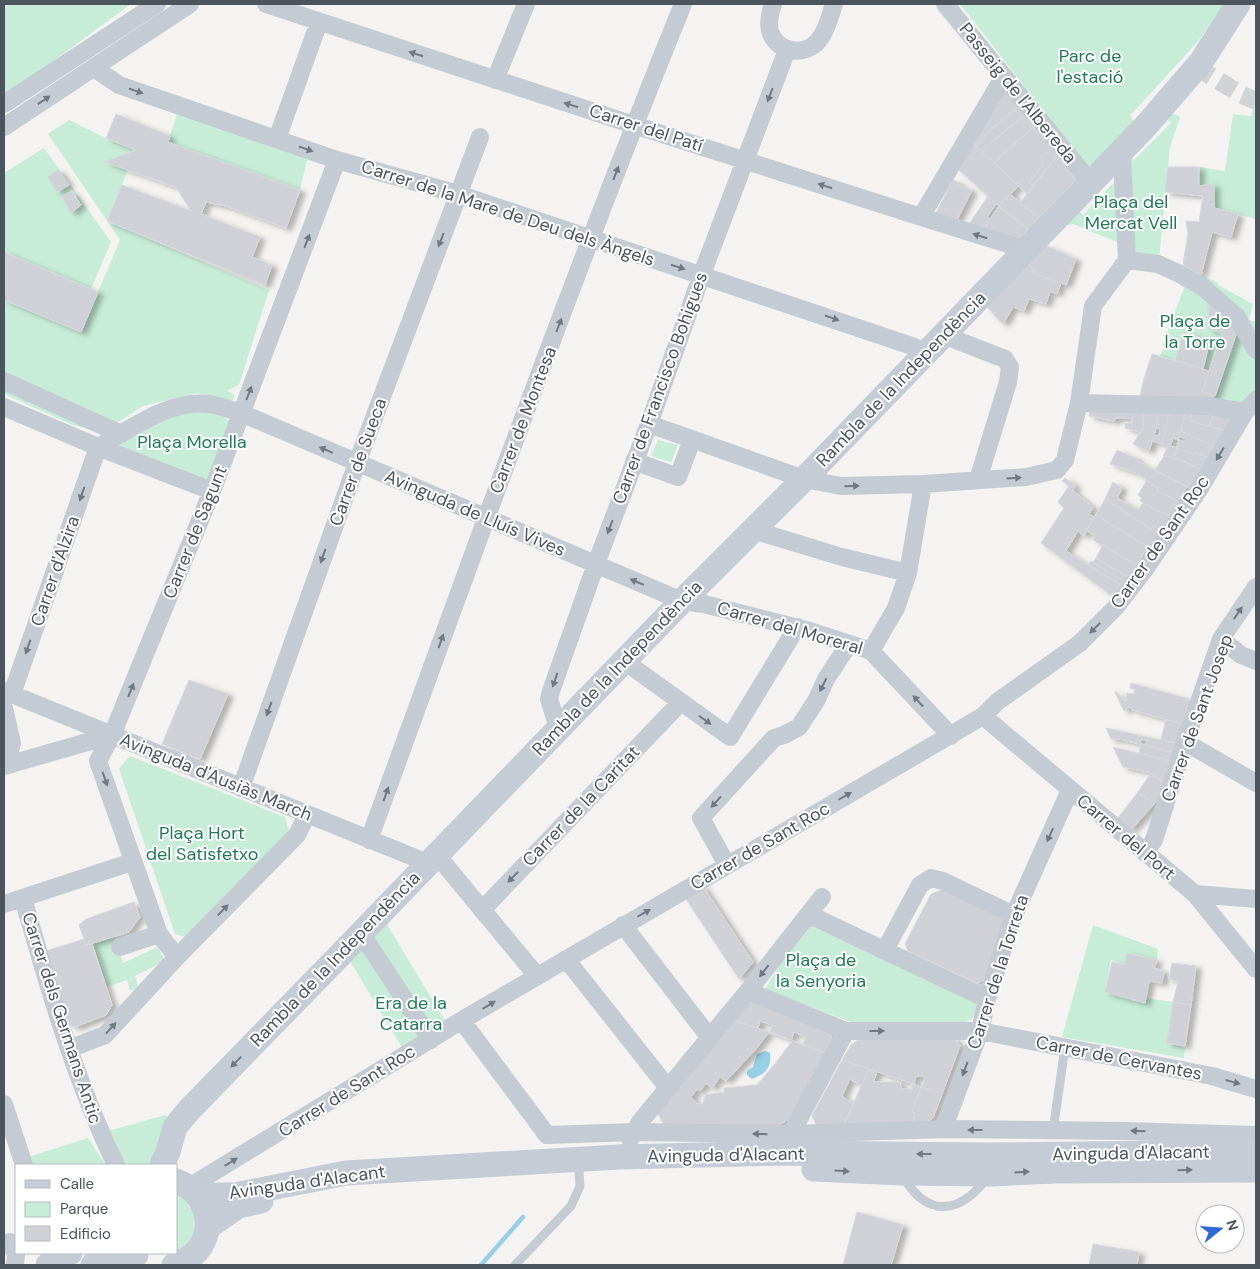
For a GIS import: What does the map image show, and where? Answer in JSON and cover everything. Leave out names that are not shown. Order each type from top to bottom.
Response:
[{"type":"main road","name":"Rambla de la Independència","points":[[162,1164],[175,1127],[190,1109],[682,600],[804,479],[1144,128],[1201,62],[1238,4]]},
{"type":"main road","name":"Avinguda d'Alacant","points":[[188,1188],[235,1195],[346,1173],[619,1158],[787,1153],[952,1142],[1256,1152]]},
{"type":"main road","name":"Avinguda d'Alacant","points":[[208,1227],[238,1206],[297,1193],[374,1183],[579,1172],[785,1168],[901,1173],[992,1174],[1256,1170]]},
{"type":"main road","points":[[174,1265],[187,1260],[197,1252],[204,1240],[208,1227],[204,1205],[188,1188]]},
{"type":"main road","points":[[48,1265],[68,1254]]},
{"type":"main road","points":[[96,1265],[142,1258]]},
{"type":"street","points":[[4,104],[156,4]]},
{"type":"street","points":[[4,127],[190,4]]},
{"type":"street","name":"Carrer del Patí","points":[[266,4],[921,218],[1027,250]]},
{"type":"street","points":[[495,80],[526,4]]},
{"type":"street","name":"Carrer de Montesa","points":[[369,840],[486,518],[634,125],[683,4]]},
{"type":"street","points":[[773,4],[769,18],[770,33],[778,45],[787,50],[798,52],[818,41],[825,32],[834,4]]},
{"type":"street","name":"Passeig de l'Albereda","points":[[945,4],[1091,183]]},
{"type":"street","points":[[278,139],[319,22]]},
{"type":"street","name":"Carrer de Francisco Bohigues","points":[[558,728],[549,699],[596,564],[649,424],[702,274],[787,50]]},
{"type":"street","name":"Carrer de la Mare de Deu dels Àngels","points":[[94,68],[119,85],[337,160],[458,194],[702,274],[912,346],[934,344],[1005,359],[1010,367],[1008,382],[978,480]]},
{"type":"street","points":[[921,218],[1004,76]]},
{"type":"street","name":"Carrer de Sueca","points":[[241,788],[357,463],[480,138]]},
{"type":"street","points":[[649,424],[804,479],[841,486],[923,484],[1026,477],[1057,470],[1065,460],[1079,403],[1093,306],[1126,260],[1122,157]]},
{"type":"street","name":"Carrer de Sagunt","points":[[177,957],[159,934],[132,862],[98,761],[112,735],[212,491],[337,160]]},
{"type":"street","points":[[1126,260],[1158,264],[1204,288],[1237,317],[1256,350]]},
{"type":"street","points":[[4,380],[121,434]]},
{"type":"street","points":[[1079,403],[1251,406]]},
{"type":"street","name":"Avinguda de Lluís Vives","points":[[98,448],[159,413],[186,405],[208,404],[241,414],[682,600]]},
{"type":"street","name":"Carrer de Sant Roc","points":[[188,1188],[537,976],[983,716],[997,702],[1080,643],[1115,608],[1146,568],[1200,488],[1251,406]]},
{"type":"street","points":[[4,407],[98,448],[212,491]]},
{"type":"street","points":[[634,461],[678,477],[692,440]]},
{"type":"street","name":"Carrer d'Alzira","points":[[6,698],[98,448]]},
{"type":"street","points":[[871,651],[896,608],[908,573],[923,484]]},
{"type":"street","points":[[753,530],[842,557],[908,573]]},
{"type":"street","name":"Carrer de Sant Josep","points":[[1145,853],[1154,840],[1185,742],[1221,639],[1256,587]]},
{"type":"street","name":"Carrer del Moreral","points":[[682,600],[797,627],[871,651],[951,736]]},
{"type":"street","points":[[624,661],[730,737],[797,627]]},
{"type":"street","points":[[1221,639],[1241,654],[1256,661]]},
{"type":"street","points":[[727,865],[701,818],[774,738],[799,727],[849,644]]},
{"type":"street","points":[[5,766],[12,743],[6,698]]},
{"type":"street","name":"Avinguda d'Ausiàs March","points":[[6,698],[112,735],[369,840],[432,859]]},
{"type":"street","name":"Carrer de la Caritat","points":[[482,910],[680,702]]},
{"type":"street","name":"Carrer del Port","points":[[983,716],[1195,894],[1256,969]]},
{"type":"street","points":[[5,766],[112,735]]},
{"type":"street","points":[[1185,742],[1256,784]]},
{"type":"street","name":"Carrer de la Torreta","points":[[952,1142],[947,1119],[980,1031],[987,999],[1014,914],[1070,790]]},
{"type":"street","points":[[68,1049],[105,1035],[177,957],[297,835],[307,815]]},
{"type":"street","points":[[432,859],[482,910],[537,976]]},
{"type":"street","points":[[4,904],[132,862]]},
{"type":"street","points":[[885,950],[920,886],[931,878],[944,881],[1014,914]]},
{"type":"street","points":[[1195,894],[1256,899]]},
{"type":"street","points":[[619,1158],[640,1122],[710,1038],[822,897]]},
{"type":"street","name":"Carrer dels Germans Antic","points":[[23,898],[68,1049],[99,1130],[116,1164]]},
{"type":"street","points":[[805,919],[814,917],[987,999]]},
{"type":"street","points":[[623,925],[710,1038]]},
{"type":"street","points":[[361,933],[431,1040]]},
{"type":"street","points":[[120,947],[159,934]]},
{"type":"street","points":[[566,959],[668,1088]]},
{"type":"street","points":[[748,991],[846,1031],[980,1031]]},
{"type":"street","name":"Avinguda d'Alacant","points":[[462,1021],[547,1134],[635,1132],[790,1134],[952,1142],[1053,1131],[1256,1135]]},
{"type":"street","points":[[790,1134],[846,1031]]},
{"type":"street","name":"Carrer de Cervantes","points":[[980,1031],[1212,1076],[1256,1089]]},
{"type":"street","points":[[4,1104],[24,1164]]},
{"type":"lane","points":[[1053,1131],[1065,1047]]},
{"type":"lane","points":[[515,1265],[571,1206],[580,1186],[579,1172]]},
{"type":"lane","points":[[901,1173],[909,1187],[919,1198],[934,1206],[943,1207],[961,1202],[970,1196],[992,1174]]},
{"type":"green space","points":[[4,4],[131,4],[4,97]]},
{"type":"green space","name":"Parc de l'estació","points":[[960,4],[1224,4],[1199,40],[1130,116],[1136,126],[1099,164],[1087,166]]},
{"type":"green space","points":[[1254,101],[1256,101],[1256,219],[1214,208],[1214,184],[1199,186],[1199,167],[1225,171],[1233,114],[1251,116]]},
{"type":"green space","points":[[1168,111],[1180,117],[1170,147],[1159,259],[1183,265],[1253,304],[1249,320],[1256,322],[1256,414],[1254,416],[1247,412],[1209,406],[1215,396],[1236,335],[1232,326],[1225,324],[1209,371],[1160,356],[1184,288],[1174,278],[1120,255],[1117,242],[1073,224],[1062,227],[1075,207],[1083,215],[1124,172],[1126,152],[1134,160],[1171,123],[1164,117]]},
{"type":"green space","points":[[177,114],[308,156],[300,190],[168,142]]},
{"type":"green space","points":[[69,120],[136,150],[106,162],[128,170],[107,221],[48,134]]},
{"type":"green space","points":[[44,148],[111,242],[91,289],[4,252],[4,173]]},
{"type":"green space","points":[[107,221],[269,290],[239,385],[227,391],[235,395],[232,402],[197,393],[143,406],[101,433],[73,425],[4,394],[4,300],[81,332],[120,240]]},
{"type":"green space","name":"Plaça Morella","points":[[187,408],[209,409],[234,423],[210,483],[113,445]]},
{"type":"green space","points":[[658,440],[678,445],[671,462],[651,456]]},
{"type":"green space","name":"Plaça Hort del Satisfetxo","points":[[130,756],[285,817],[290,835],[188,938],[175,934],[119,769]]},
{"type":"green space","name":"Era de la Catarra","points":[[380,913],[450,1029],[406,1054],[344,951]]},
{"type":"green space","points":[[1093,925],[1158,949],[1157,960],[1128,953],[1125,965],[1111,960],[1105,992],[1173,1002],[1167,1043],[1185,1046],[1184,1058],[1062,1037]]},
{"type":"green space","name":"Plaça de la Senyoria","points":[[813,927],[974,999],[977,1007],[972,1019],[957,1027],[861,1026],[765,989],[802,928]]},
{"type":"green space","points":[[115,937],[123,963],[158,947],[165,961],[135,976],[138,986],[134,990],[130,990],[127,980],[107,987],[93,944]]},
{"type":"green space","points":[[166,1115],[170,1123],[155,1164],[124,1164],[108,1131]]},
{"type":"green space","points":[[88,1138],[105,1164],[28,1164],[25,1158]]},
{"type":"green space","points":[[178,1194],[182,1196],[198,1220],[193,1240],[178,1251]]},
{"type":"water","points":[[766,1051],[770,1053],[770,1063],[767,1070],[752,1079],[747,1075],[747,1071],[753,1067],[757,1054]]},
{"type":"building","points":[[1001,86],[1018,107],[986,134],[976,146],[972,143]]},
{"type":"building","points":[[1018,107],[1025,115],[982,152],[976,146],[986,134]]},
{"type":"building","points":[[116,114],[170,136],[168,142],[300,190],[286,228],[226,206],[206,202],[201,214],[260,237],[252,257],[272,265],[265,285],[107,221],[122,185],[191,211],[176,187],[105,162],[136,150],[106,138]]},
{"type":"building","points":[[1025,115],[1033,127],[994,163],[982,152]]},
{"type":"building","points":[[1033,127],[1051,148],[1039,160],[1044,164],[1029,182],[1033,186],[1027,194],[994,163]]},
{"type":"building","points":[[972,143],[1019,185],[999,206],[958,169]]},
{"type":"building","points":[[1051,148],[1057,156],[1033,186],[1029,182],[1044,164],[1039,160]]},
{"type":"building","points":[[1057,156],[1076,180],[1039,218],[1020,203]]},
{"type":"building","points":[[1168,167],[1199,167],[1199,186],[1214,184],[1214,208],[1238,214],[1231,237],[1212,232],[1201,275],[1183,265],[1188,233],[1186,221],[1199,222],[1203,196],[1165,192]]},
{"type":"building","points":[[58,169],[69,185],[57,192],[48,177]]},
{"type":"building","points":[[953,180],[960,183],[958,185],[972,190],[957,220],[936,213]]},
{"type":"building","points":[[72,191],[81,205],[71,213],[62,197]]},
{"type":"building","points":[[1010,194],[1039,218],[1028,229],[999,206]]},
{"type":"building","points":[[988,196],[996,204],[987,217],[990,219],[984,229],[969,224]]},
{"type":"building","points":[[999,206],[1028,229],[1019,239],[984,229]]},
{"type":"building","points":[[1045,245],[1076,259],[1066,285],[1039,276],[1028,263]]},
{"type":"building","points":[[4,252],[98,292],[81,332],[4,300]]},
{"type":"building","points":[[1028,263],[1039,276],[1061,283],[1057,294],[1050,291],[1046,304],[1029,299],[1024,311],[1013,307],[1003,324],[986,306]]},
{"type":"building","points":[[1208,304],[1232,326],[1225,324],[1222,333],[1209,329]]},
{"type":"building","points":[[1225,324],[1232,326],[1236,335],[1215,396],[1202,392]]},
{"type":"building","points":[[1183,333],[1210,340],[1203,369],[1175,361]]},
{"type":"building","points":[[1152,354],[1209,371],[1202,392],[1212,395],[1211,404],[1139,400]]},
{"type":"building","points":[[1133,406],[1143,406],[1143,428],[1140,432],[1125,428],[1125,423],[1132,424]]},
{"type":"building","points":[[1133,406],[1132,418],[1117,418],[1114,421],[1089,416],[1090,411]]},
{"type":"building","points":[[1143,406],[1158,407],[1156,428],[1149,451],[1133,444],[1143,428]]},
{"type":"building","points":[[1158,407],[1170,407],[1162,444],[1152,441],[1154,435],[1159,436],[1160,429],[1156,428]]},
{"type":"building","points":[[1170,407],[1186,409],[1178,440],[1173,438],[1170,446],[1177,448],[1174,458],[1163,456],[1168,446],[1162,444]]},
{"type":"building","points":[[1215,410],[1236,416],[1227,431],[1209,426]]},
{"type":"building","points":[[1215,410],[1209,426],[1190,421],[1192,413]]},
{"type":"building","points":[[1186,411],[1192,413],[1190,421],[1227,431],[1217,448],[1181,431]]},
{"type":"building","points":[[1181,431],[1217,448],[1210,458],[1177,448],[1179,440],[1185,442],[1186,439],[1179,436]]},
{"type":"building","points":[[1177,448],[1210,458],[1203,470],[1174,458]]},
{"type":"building","points":[[1117,450],[1138,459],[1137,461],[1187,487],[1178,501],[1156,490],[1158,488],[1136,473],[1110,464]]},
{"type":"building","points":[[1165,455],[1203,470],[1191,489],[1155,470]]},
{"type":"building","points":[[1065,478],[1076,486],[1072,490],[1093,507],[1089,514],[1094,517],[1084,536],[1078,531],[1066,551],[1123,587],[1115,598],[1041,543],[1064,508],[1058,502],[1069,486],[1062,481]]},
{"type":"building","points":[[1147,480],[1158,488],[1156,490],[1181,503],[1172,517],[1163,512],[1162,514],[1140,501],[1142,498],[1138,495]]},
{"type":"building","points":[[1113,482],[1122,488],[1117,498],[1138,510],[1143,503],[1172,517],[1163,531],[1153,526],[1151,529],[1105,499]]},
{"type":"building","points":[[1105,499],[1151,529],[1153,526],[1163,531],[1151,549],[1096,515]]},
{"type":"building","points":[[1096,515],[1148,547],[1136,565],[1093,540],[1095,536],[1086,530]]},
{"type":"building","points":[[1103,545],[1138,566],[1130,578],[1096,558]]},
{"type":"building","points":[[1096,558],[1130,578],[1126,583],[1093,562]]},
{"type":"building","points":[[1091,561],[1126,583],[1123,587],[1089,565]]},
{"type":"building","points":[[189,680],[228,694],[200,759],[162,744]]},
{"type":"building","points":[[1131,683],[1189,699],[1183,724],[1133,710],[1129,707],[1124,711],[1115,692],[1125,702],[1127,693],[1134,694],[1137,690],[1130,688]]},
{"type":"building","points":[[1166,719],[1183,724],[1179,744],[1161,740]]},
{"type":"building","points":[[1106,728],[1179,744],[1177,753],[1146,746],[1147,740],[1141,739],[1140,744],[1120,739],[1111,739]]},
{"type":"building","points":[[1141,744],[1177,753],[1175,762],[1139,753]]},
{"type":"building","points":[[1113,747],[1175,762],[1169,787],[1149,772],[1123,767]]},
{"type":"building","points":[[1151,773],[1169,787],[1154,804],[1138,792]]},
{"type":"building","points":[[1138,792],[1154,804],[1131,830],[1117,819]]},
{"type":"building","points":[[702,885],[753,962],[739,979],[684,896]]},
{"type":"building","points":[[942,890],[1003,916],[1006,925],[986,979],[977,983],[908,951],[905,944],[931,894]]},
{"type":"building","points":[[134,902],[140,917],[129,932],[86,945],[79,925],[86,919]]},
{"type":"building","points":[[84,939],[86,945],[92,944],[112,1005],[106,1015],[75,1027],[65,1021],[46,951]]},
{"type":"building","points":[[1127,953],[1157,960],[1154,968],[1164,971],[1162,983],[1149,981],[1145,1003],[1105,992],[1112,962],[1125,965]]},
{"type":"building","points":[[1172,963],[1196,966],[1191,1005],[1173,1002],[1178,982],[1169,979]]},
{"type":"building","points":[[756,1001],[830,1032],[832,1040],[826,1053],[803,1044],[806,1037],[794,1032],[791,1040],[770,1032],[772,1025],[760,1021],[758,1028],[733,1020],[745,1005]]},
{"type":"building","points":[[1173,1002],[1191,1005],[1185,1046],[1167,1043]]},
{"type":"building","points":[[733,1020],[769,1032],[726,1081],[720,1077],[712,1088],[706,1083],[700,1091],[697,1089],[691,1097],[698,1104],[703,1104],[705,1095],[724,1092],[724,1088],[757,1085],[792,1041],[826,1053],[789,1119],[777,1126],[665,1127],[657,1112]]},
{"type":"building","points":[[954,1038],[960,1046],[942,1094],[922,1087],[925,1080],[924,1076],[916,1076],[914,1084],[842,1060],[851,1045],[858,1040]]},
{"type":"building","points":[[842,1060],[869,1069],[861,1086],[850,1079],[842,1096],[853,1104],[843,1126],[817,1126],[812,1116]]},
{"type":"building","points":[[869,1069],[877,1072],[873,1082],[900,1082],[901,1089],[912,1089],[912,1084],[921,1087],[912,1112],[915,1113],[912,1125],[843,1126]]},
{"type":"building","points":[[921,1087],[942,1094],[933,1118],[923,1125],[912,1125],[915,1113],[912,1112]]},
{"type":"building","points":[[857,1212],[903,1225],[891,1265],[843,1265]]},
{"type":"building","points":[[1093,1244],[1139,1252],[1137,1265],[1089,1265]]},
{"type":"waterway","points":[[481,1265],[523,1217]]},
{"type":"tunnel","points":[[1196,67],[1242,95],[1256,101]]},
{"type":"park label","name":"Plaça del Mercat Vell","points":[[1131,212]]},
{"type":"park label","name":"Plaça de la Torre","points":[[1195,331]]}]
